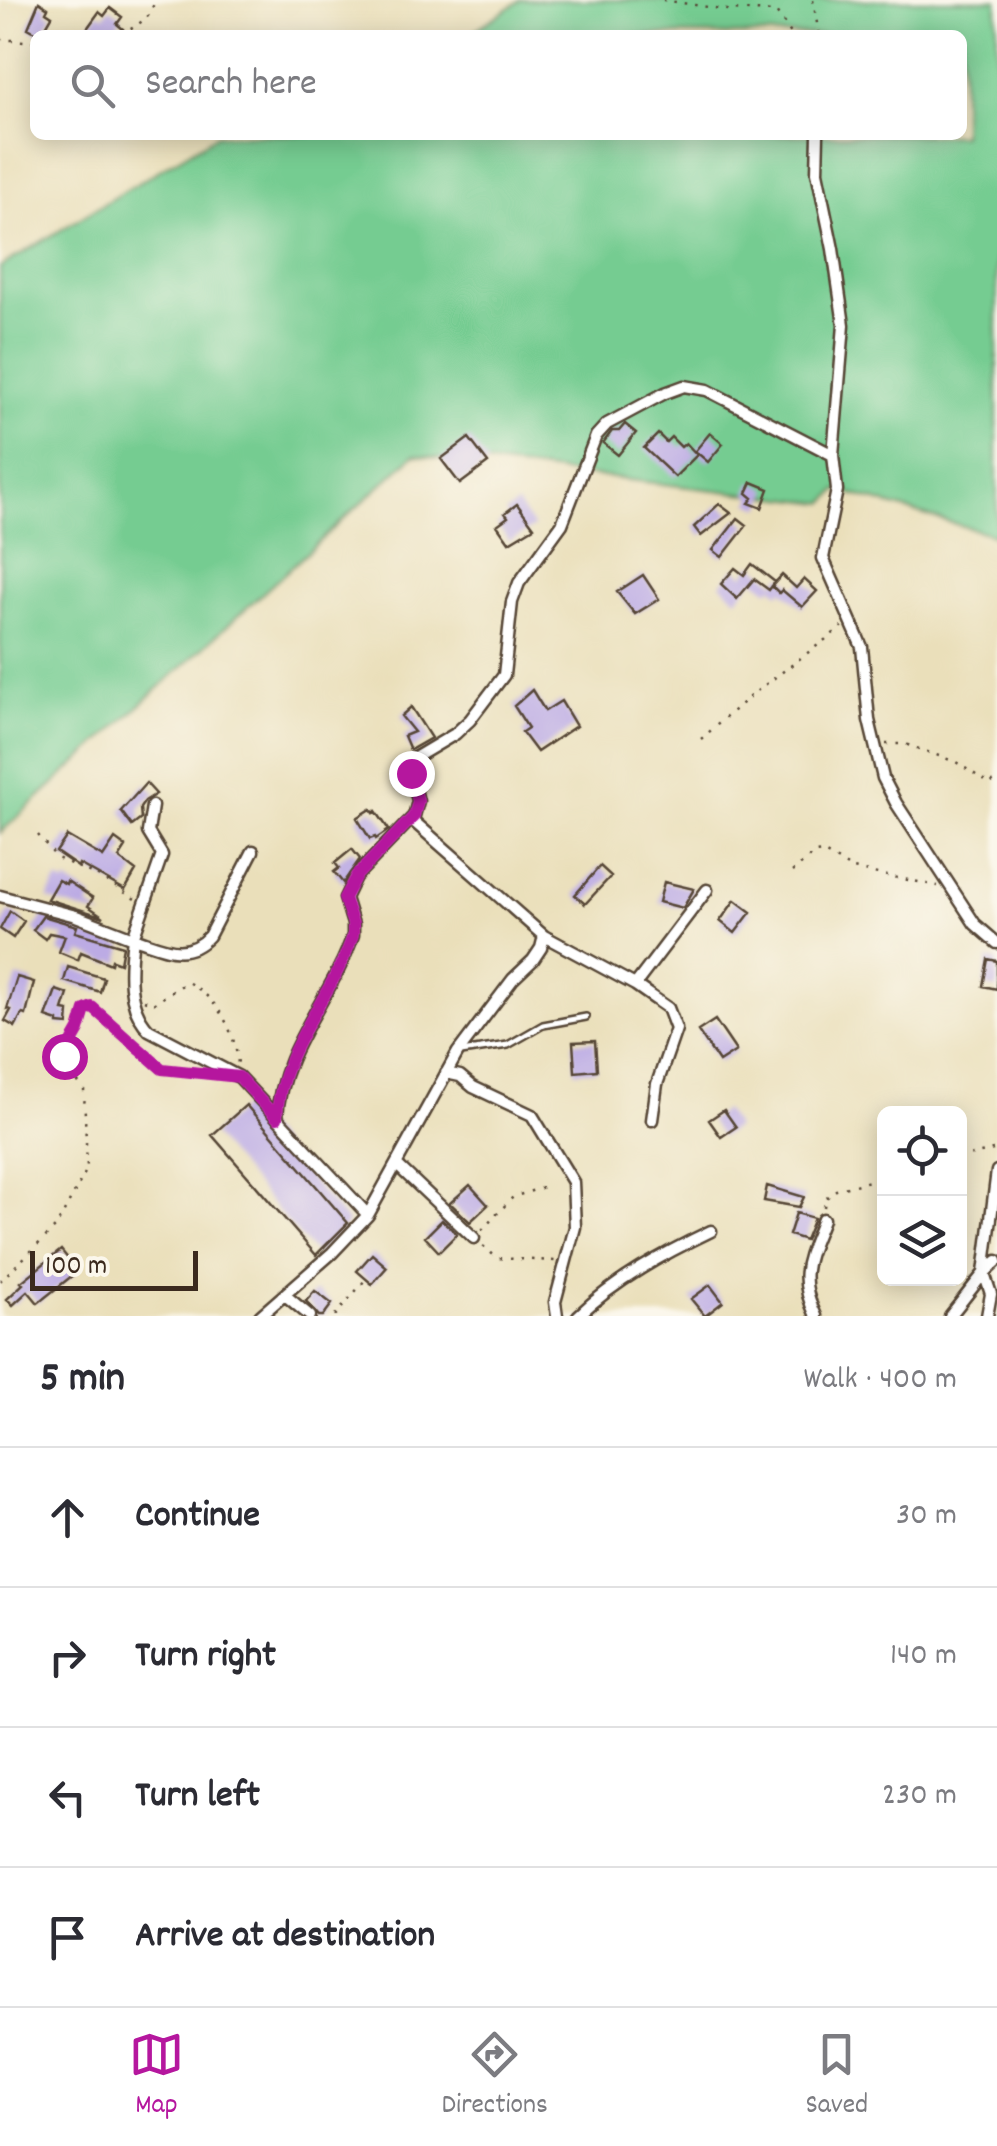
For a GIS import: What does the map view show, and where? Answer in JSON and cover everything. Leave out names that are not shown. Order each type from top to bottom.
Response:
[{"type":"street","points":[[818,140],[817,172],[844,325],[833,455],[837,490],[824,558],[862,647],[874,745],[884,778],[896,803],[975,924],[997,943]]},
{"type":"street","points":[[277,1118],[278,1090],[353,935],[344,898],[356,876],[411,819],[418,801],[409,765],[418,754],[470,720],[504,675],[512,602],[519,583],[562,524],[596,436],[607,424],[684,386],[695,387],[833,455]]},
{"type":"street","points":[[152,806],[148,832],[162,855],[133,938],[131,984],[136,1011],[149,1030],[239,1077],[368,1214]]},
{"type":"street","points":[[411,819],[544,936],[635,984],[668,1008],[676,1029],[657,1084],[652,1120]]},
{"type":"street","points":[[0,896],[187,952],[199,947],[209,936],[252,850]]},
{"type":"street","points":[[635,984],[707,890]]},
{"type":"street","points":[[260,1316],[332,1253],[368,1214],[458,1052],[512,979],[541,948],[544,936]]},
{"type":"street","points":[[446,1072],[532,1115],[574,1182],[576,1212],[555,1302],[557,1316]]},
{"type":"street","points":[[397,1165],[476,1239]]},
{"type":"street","points":[[986,1313],[991,1294],[984,1273],[997,1171]]},
{"type":"street","points":[[816,1316],[806,1294],[803,1270],[824,1219]]},
{"type":"street","points":[[578,1316],[620,1284],[712,1231]]},
{"type":"street","points":[[950,1316],[997,1262]]},
{"type":"street","points":[[285,1295],[310,1316]]},
{"type":"street","points":[[986,1313],[997,1296]]},
{"type":"lane","points":[[458,1052],[508,1045],[543,1025],[586,1016]]},
{"type":"path","points":[[129,30],[146,18],[156,0]]},
{"type":"path","points":[[664,0],[727,10],[776,12],[789,30]]},
{"type":"path","points":[[813,0],[818,30]]},
{"type":"path","points":[[0,39],[30,42]]},
{"type":"path","points":[[701,739],[749,697],[851,620]]},
{"type":"path","points":[[874,745],[904,744],[956,762],[990,784],[997,779]]},
{"type":"path","points":[[38,835],[57,858],[100,877],[145,906]]},
{"type":"path","points":[[792,872],[814,853],[822,852],[853,868],[954,889]]},
{"type":"path","points":[[0,1281],[56,1228],[86,1169],[84,1090],[62,1061],[85,1010],[96,1009],[112,1028],[162,1069],[239,1077],[236,1047],[218,1007],[206,992],[187,982],[153,1004],[143,1000],[131,984]]},
{"type":"path","points":[[967,1156],[997,1149]]},
{"type":"path","points":[[824,1219],[824,1199],[836,1190],[877,1179]]},
{"type":"path","points":[[547,1186],[513,1197],[476,1239],[497,1258],[567,1262]]},
{"type":"path","points":[[335,1316],[365,1280]]},
{"type":"green space","points":[[521,0],[997,0],[997,536],[838,490],[825,503],[414,455],[0,833],[0,267],[209,140],[967,140],[967,30],[476,30]]},
{"type":"building","points":[[39,2],[48,8],[46,12],[52,16],[44,30],[28,28]]},
{"type":"building","points":[[110,8],[122,17],[117,24],[122,30],[86,30],[99,12],[104,16]]},
{"type":"building","points":[[625,424],[636,433],[618,455],[603,443],[612,431],[619,431]]},
{"type":"building","points":[[710,433],[723,444],[708,462],[695,451]]},
{"type":"building","points":[[658,434],[666,442],[671,437],[681,447],[686,443],[697,455],[675,477],[644,448]]},
{"type":"building","points":[[469,438],[488,463],[460,484],[441,459]]},
{"type":"building","points":[[752,482],[769,489],[762,508],[749,503],[753,498],[747,493]]},
{"type":"building","points":[[517,504],[534,527],[509,542],[497,525]]},
{"type":"building","points":[[719,504],[731,513],[701,536],[694,527]]},
{"type":"building","points":[[738,518],[747,525],[722,557],[713,550]]},
{"type":"building","points":[[752,564],[775,582],[769,590],[754,579],[737,599],[721,584],[735,568],[744,575]]},
{"type":"building","points":[[643,575],[659,599],[635,614],[617,592]]},
{"type":"building","points":[[782,575],[796,588],[804,579],[817,591],[802,607],[772,586]]},
{"type":"building","points":[[532,690],[545,711],[561,701],[576,726],[537,752],[522,732],[528,728],[514,706]]},
{"type":"building","points":[[411,707],[431,738],[410,750],[404,736],[414,732],[401,716]]},
{"type":"building","points":[[146,783],[156,794],[145,801],[140,808],[141,819],[132,826],[121,811]]},
{"type":"building","points":[[371,809],[389,830],[376,839],[370,839],[357,818]]},
{"type":"building","points":[[67,836],[103,857],[115,839],[126,847],[119,858],[136,871],[125,890],[56,852]]},
{"type":"building","points":[[352,849],[360,859],[343,883],[334,872],[339,868],[335,863]]},
{"type":"building","points":[[600,866],[611,876],[585,904],[575,895]]},
{"type":"building","points":[[58,880],[66,884],[67,881],[93,898],[88,906],[104,917],[47,899]]},
{"type":"building","points":[[664,882],[694,889],[683,908],[659,902]]},
{"type":"building","points":[[735,900],[751,912],[735,933],[720,921]]},
{"type":"building","points":[[10,911],[24,921],[13,938],[0,929]]},
{"type":"building","points":[[43,916],[77,926],[75,932],[123,946],[120,963],[112,960],[111,964],[81,952],[78,960],[59,952],[65,936],[49,933],[45,939],[33,930]]},
{"type":"building","points":[[988,959],[997,961],[997,989],[983,986]]},
{"type":"building","points":[[68,967],[104,978],[100,992],[64,981]]},
{"type":"building","points":[[17,977],[34,982],[26,1015],[22,1014],[15,1027],[5,1021]]},
{"type":"building","points":[[56,990],[68,994],[63,1010],[69,1011],[68,1025],[46,1017]]},
{"type":"building","points":[[715,1020],[736,1051],[719,1062],[698,1031]]},
{"type":"building","points":[[595,1041],[597,1070],[575,1072],[573,1042]]},
{"type":"building","points":[[246,1105],[348,1223],[316,1255],[212,1135]]},
{"type":"building","points":[[724,1110],[736,1127],[721,1137],[709,1120]]},
{"type":"building","points":[[470,1185],[488,1205],[470,1222],[450,1203]]},
{"type":"building","points":[[767,1186],[804,1197],[799,1207],[764,1201]]},
{"type":"building","points":[[796,1213],[814,1218],[805,1240],[789,1235]]},
{"type":"building","points":[[442,1220],[457,1234],[439,1252],[425,1237]]},
{"type":"building","points":[[61,1250],[78,1271],[38,1303],[28,1291],[13,1305],[7,1299],[21,1282]]},
{"type":"building","points":[[372,1254],[387,1267],[372,1284],[357,1271]]},
{"type":"building","points":[[710,1285],[723,1302],[705,1316],[691,1299]]},
{"type":"building","points":[[315,1291],[332,1304],[323,1316],[306,1301]]},
{"type":"route","points":[[64,1056],[85,1010],[92,1007],[162,1069],[239,1077],[277,1118],[278,1090],[353,935],[344,898],[356,876],[418,808],[411,773]]}]
